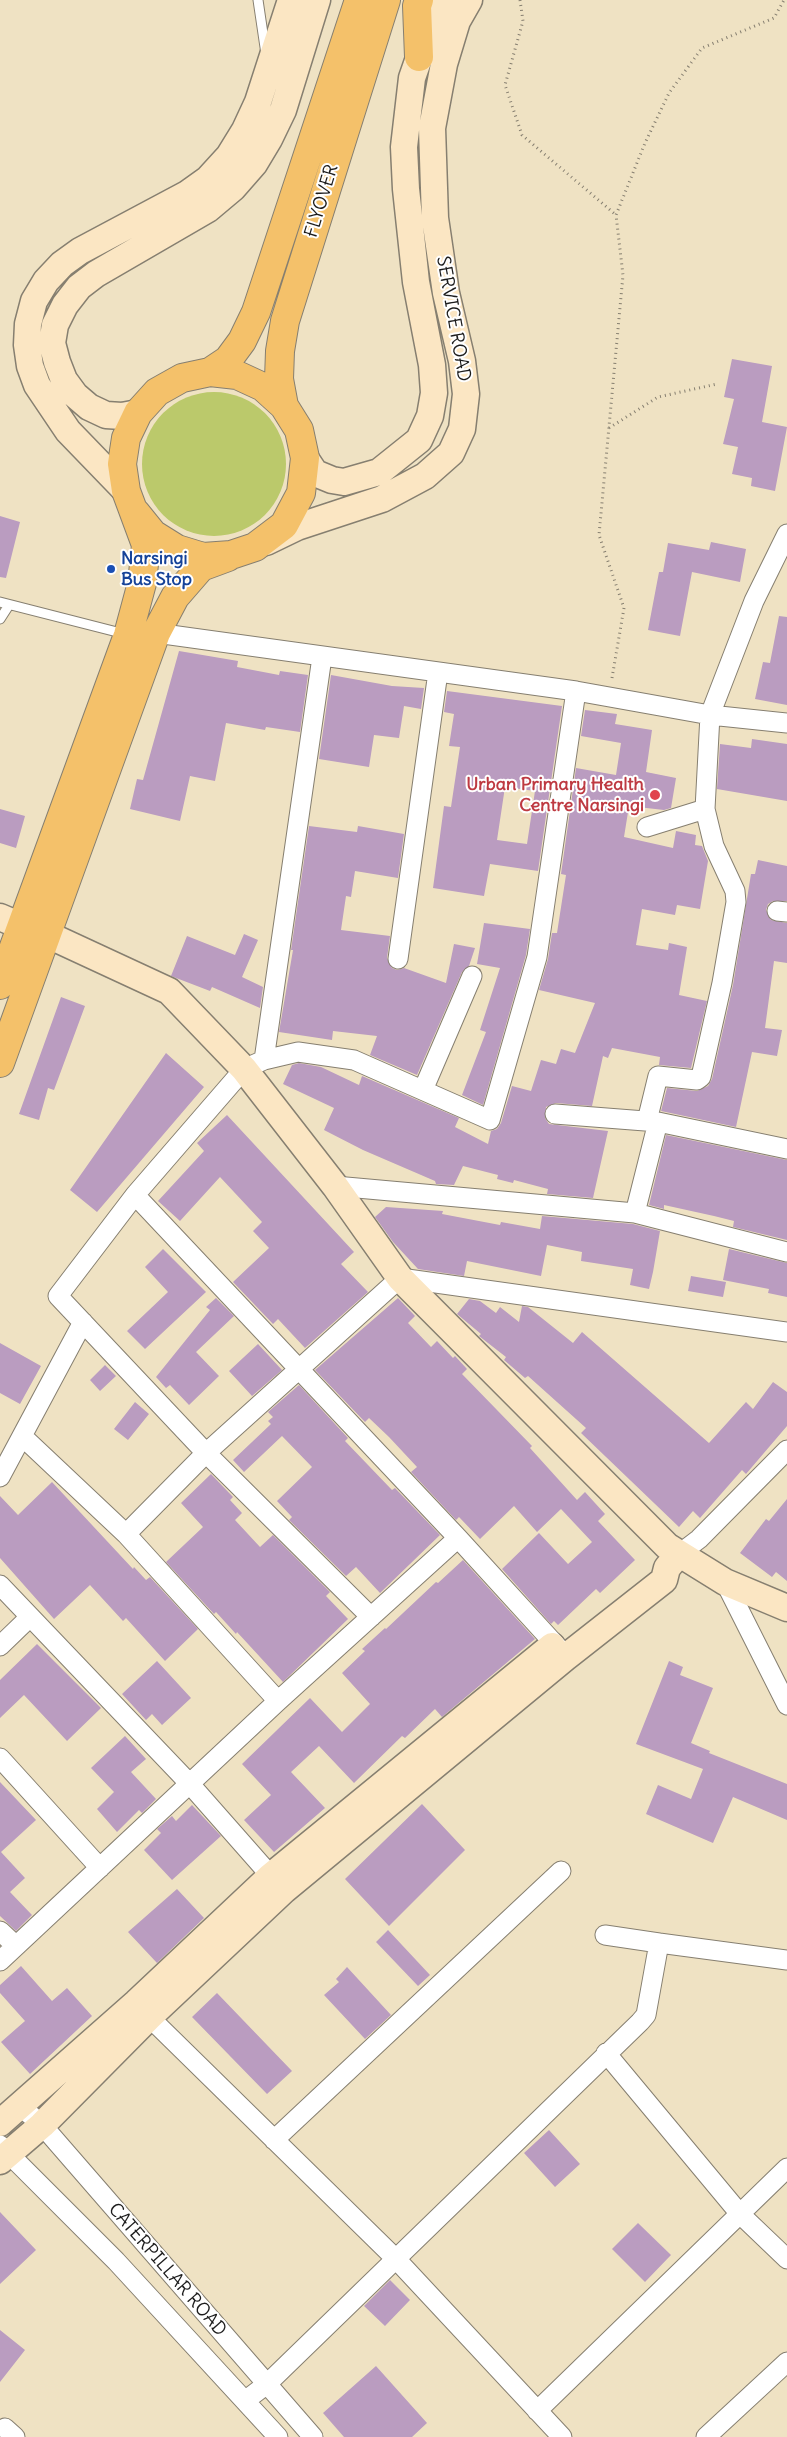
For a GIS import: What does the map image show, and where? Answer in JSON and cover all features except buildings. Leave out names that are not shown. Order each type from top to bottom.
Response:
[{"type":"main road","points":[[243,551],[203,557],[177,549],[153,534],[131,502],[68,431],[37,385],[30,366],[27,345],[28,324],[34,301],[46,281],[62,264],[80,251],[187,194],[208,178],[229,156],[246,130],[269,70],[291,0]]},
{"type":"main road","points":[[138,413],[122,416],[106,414],[89,407],[75,395],[64,380],[57,362],[52,343],[55,324],[65,305],[80,287],[96,274],[208,209],[233,188],[254,164],[270,139],[282,110],[317,0]]},
{"type":"main road","name":"FLYOVER","points":[[210,372],[228,360],[242,341],[256,312],[359,0]]},
{"type":"main road","name":"FLYOVER","points":[[284,406],[278,379],[285,321],[386,0]]},
{"type":"main road","points":[[419,0],[416,6],[420,57]]},
{"type":"main road","name":"SERVICE ROAD","points":[[305,458],[316,473],[332,480],[344,482],[378,472],[419,440],[430,416],[434,393],[432,365],[416,282],[406,189],[404,147],[412,78],[437,8],[442,0]]},
{"type":"main road","name":"SERVICE ROAD","points":[[243,551],[297,528],[382,499],[426,476],[451,453],[462,429],[466,394],[462,361],[446,293],[435,218],[432,128],[444,64],[457,21],[469,0]]},
{"type":"main road","points":[[0,985],[128,635],[142,583],[146,545],[131,502],[122,464],[126,438],[138,413],[157,392],[182,378],[210,372],[238,375],[264,387],[284,406],[299,430],[305,458],[301,493],[284,525],[243,551],[201,567],[175,597],[156,633],[22,926],[0,1063]]},
{"type":"main road","points":[[22,926],[169,991],[254,1065],[335,1186],[400,1278],[667,1546],[673,1561],[787,1608]]},
{"type":"main road","points":[[9,2114],[142,2010],[277,1883],[656,1569],[673,1561]]},
{"type":"main road","points":[[3,2153],[42,2125],[142,2010]]},
{"type":"street","points":[[635,1213],[652,1122],[658,1076],[697,1080],[701,1077],[722,983],[736,902],[735,891],[714,846],[705,809],[710,715],[754,601],[787,534]]},
{"type":"street","points":[[156,633],[576,691],[710,715],[787,723]]},
{"type":"street","points":[[254,1065],[322,656]]},
{"type":"street","points":[[398,959],[438,672]]},
{"type":"street","points":[[371,1617],[206,1453],[58,1296],[135,1195],[254,1065],[298,1052],[354,1060],[490,1120],[537,957],[576,691]]},
{"type":"street","points":[[647,828],[705,809]]},
{"type":"street","points":[[422,1090],[472,976]]},
{"type":"street","points":[[555,1114],[652,1122],[787,1149]]},
{"type":"street","points":[[335,1186],[635,1213],[787,1252]]},
{"type":"street","points":[[135,1195],[458,1538],[560,1650]]},
{"type":"street","points":[[126,1534],[206,1453],[400,1278],[787,1332]]},
{"type":"street","points":[[0,1477],[83,1322]]},
{"type":"street","points":[[23,1436],[126,1534],[278,1701]]},
{"type":"street","points":[[673,1561],[699,1539],[787,1450]]},
{"type":"street","points":[[0,1961],[189,1783],[458,1538]]},
{"type":"street","points":[[725,1582],[787,1705]]},
{"type":"street","points":[[0,1585],[189,1783],[277,1883]]},
{"type":"street","points":[[0,1646],[30,1617]]},
{"type":"street","points":[[0,1758],[100,1868]]},
{"type":"street","points":[[274,2140],[561,1871]]},
{"type":"street","points":[[0,1931],[16,1946]]},
{"type":"street","points":[[605,1935],[787,1960]]},
{"type":"street","points":[[246,2400],[267,2384],[646,2015],[659,1943]]},
{"type":"street","points":[[142,2010],[396,2259],[562,2437]]},
{"type":"street","points":[[606,2053],[740,2214],[787,2259]]},
{"type":"street","name":"CATERPILLAR ROAD","points":[[9,2114],[42,2125],[313,2437]]},
{"type":"street","name":"CATERPILLAR ROAD","points":[[3,2153],[116,2261],[246,2400],[274,2436]]},
{"type":"street","points":[[538,2411],[787,2168]]},
{"type":"street","points":[[716,2434],[787,2362]]},
{"type":"lane","points":[[258,0],[269,70]]},
{"type":"lane","points":[[0,619],[4,604],[128,635]]},
{"type":"path","points":[[520,0],[523,21],[505,85],[522,135],[616,215]]},
{"type":"path","points":[[608,698],[624,608],[599,535],[623,275],[616,215],[645,143],[669,93],[702,48],[774,18],[784,0]]},
{"type":"path","points":[[609,428],[658,397],[717,384]]},
{"type":"green space","points":[[214,392],[241,398],[265,413],[280,437],[286,464],[280,491],[265,515],[241,530],[214,536],[187,530],[163,515],[148,491],[142,464],[148,437],[163,413],[187,398]]},
{"type":"place","name":"Narsingi Bus Stop","points":[[111,569]]},
{"type":"place","name":"Urban Primary Health Centre Narsingi","points":[[655,795]]}]
